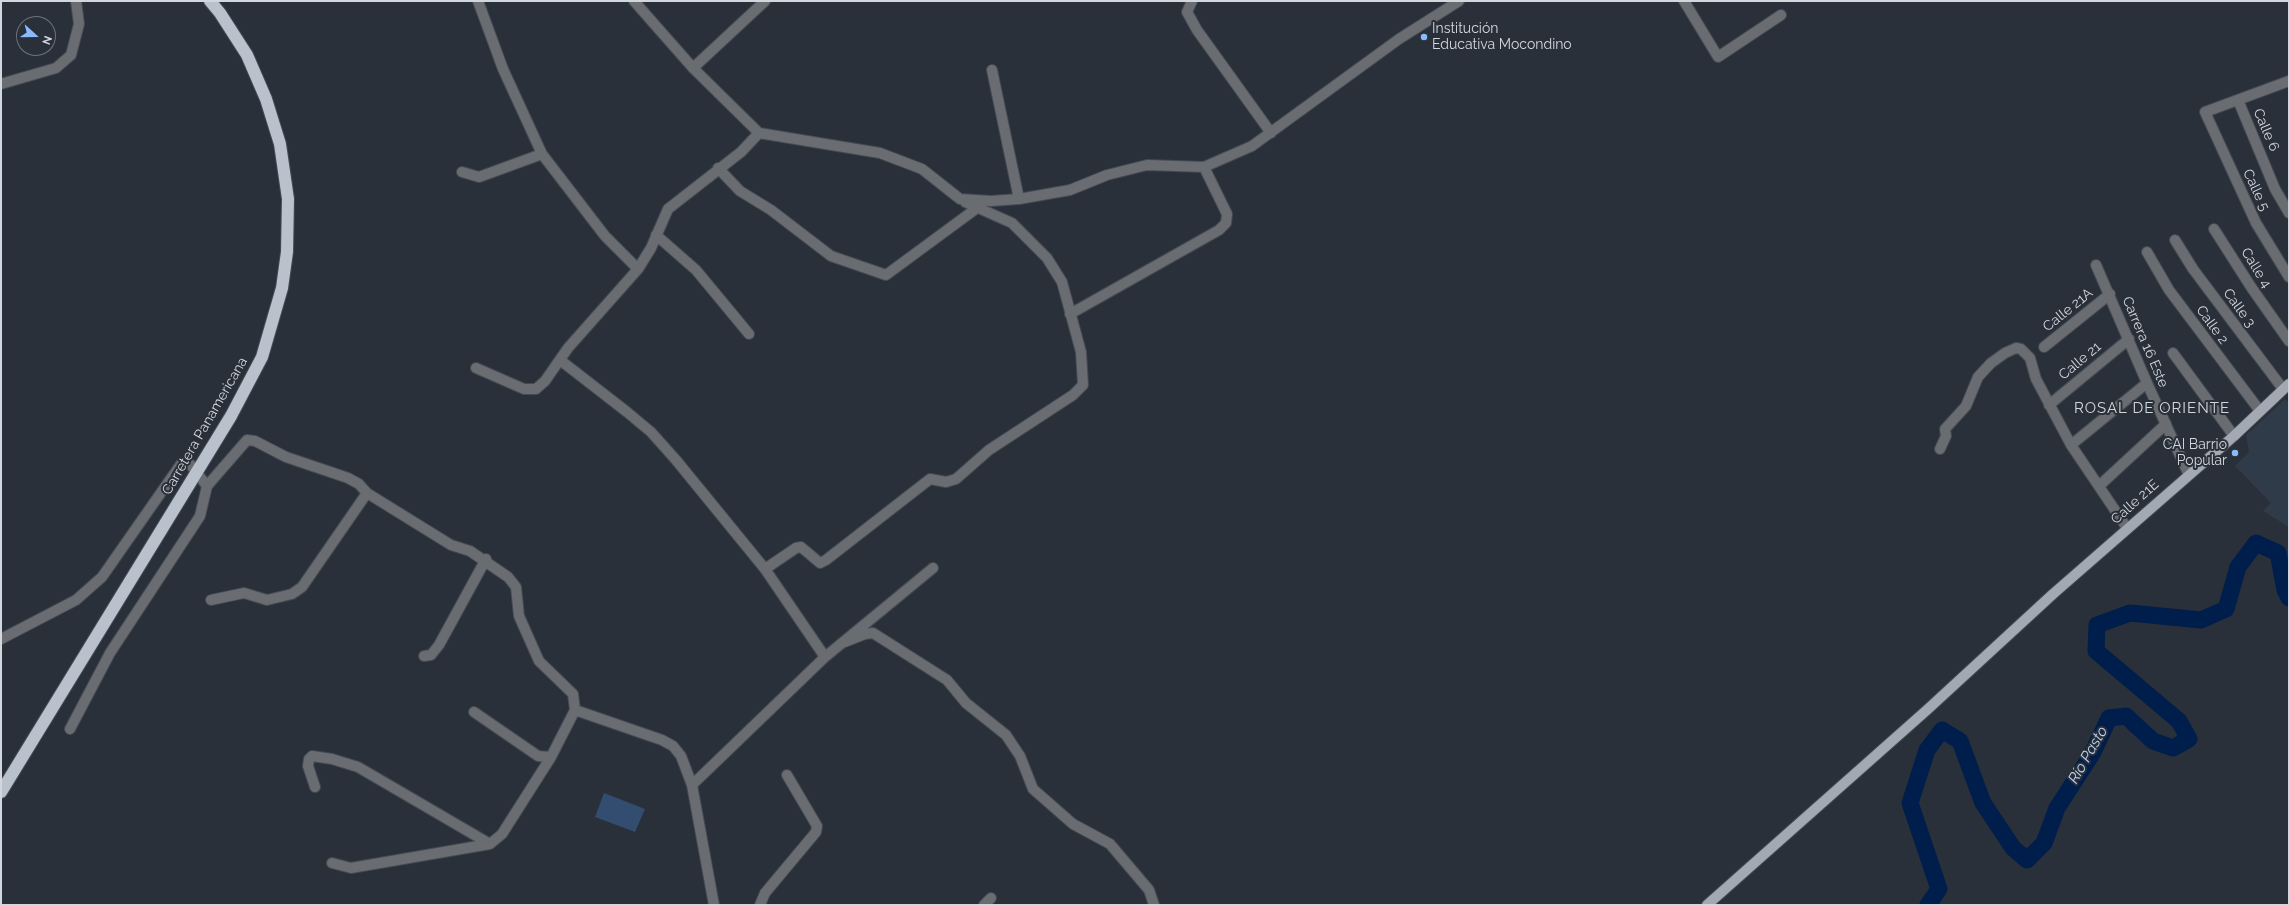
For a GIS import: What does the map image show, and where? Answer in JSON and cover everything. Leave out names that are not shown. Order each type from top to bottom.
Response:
[{"type":"highway","name":"Carretera Panamericana","points":[[1,792],[231,416],[262,357],[282,288],[287,252],[288,199],[280,144],[266,99],[247,55],[210,1]]},
{"type":"main road","name":"Calle 21E","points":[[1707,905],[1928,709],[2188,473],[2234,436],[2286,386]]},
{"type":"street","points":[[1,84],[56,68],[71,55],[78,24],[76,1]]},
{"type":"street","points":[[478,1],[503,69],[542,154],[605,236],[638,268]]},
{"type":"street","points":[[634,1],[693,68],[759,133],[880,153],[922,169],[960,199],[1012,223],[1047,258],[1062,282],[1081,352],[1083,385],[1073,395],[989,450],[956,479],[946,482],[930,479],[826,560],[820,563],[801,547],[796,548],[765,569]]},
{"type":"street","points":[[693,68],[765,1]]},
{"type":"street","points":[[1192,1],[1187,12],[1197,30],[1271,133]]},
{"type":"street","points":[[960,199],[991,201],[1019,199],[1070,190],[1108,175],[1147,165],[1204,167],[1252,146],[1399,39],[1459,1]]},
{"type":"street","points":[[1684,1],[1718,57],[1781,15]]},
{"type":"street","points":[[992,70],[1019,199]]},
{"type":"street","points":[[2238,100],[2289,81]]},
{"type":"street","name":"Calle 5","points":[[2238,100],[2205,112],[2256,223],[2289,277]]},
{"type":"street","name":"Calle 6","points":[[2238,100],[2275,189],[2289,213]]},
{"type":"street","points":[[476,368],[524,389],[536,389],[568,348],[638,268],[668,209],[718,168],[741,152],[759,133]]},
{"type":"street","points":[[462,172],[480,177],[542,154]]},
{"type":"street","points":[[1070,314],[1219,230],[1226,223],[1227,214],[1204,167]]},
{"type":"street","points":[[718,168],[740,191],[771,210],[831,256],[886,275],[977,208]]},
{"type":"street","name":"Calle 4","points":[[2214,229],[2251,287],[2289,341]]},
{"type":"street","points":[[656,235],[696,270],[749,334]]},
{"type":"street","name":"Calle 3","points":[[2175,240],[2193,269],[2286,386]]},
{"type":"street","name":"Calle 2","points":[[2146,252],[2169,290],[2260,411]]},
{"type":"street","name":"Carrera 16 Este","points":[[2096,265],[2188,473]]},
{"type":"street","name":"Calle 21A","points":[[2044,347],[2110,294]]},
{"type":"street","name":"Calle 21","points":[[2049,405],[2129,339]]},
{"type":"street","points":[[1940,449],[1946,436],[1945,429],[1966,406],[1978,377],[1991,363],[2012,349],[2021,349],[2030,358],[2036,379],[2071,445],[2127,528]]},
{"type":"street","points":[[2173,352],[2234,436]]},
{"type":"street","points":[[560,360],[601,390],[651,432],[700,489],[720,516],[765,569],[825,657]]},
{"type":"street","points":[[2071,445],[2147,383]]},
{"type":"street","points":[[2099,486],[2166,424]]},
{"type":"street","points":[[70,729],[110,653],[200,516],[207,486],[247,440],[255,441],[286,457],[348,478],[359,484],[367,493],[451,545],[470,551],[486,559],[508,577],[516,587],[519,616],[539,661],[573,694],[574,710],[551,757],[502,834],[490,844],[351,868],[332,863]]},
{"type":"street","points":[[1,639],[76,600],[102,577],[181,464],[190,464],[207,486]]},
{"type":"street","points":[[211,600],[244,593],[267,600],[292,594],[302,587],[367,493]]},
{"type":"street","points":[[424,656],[431,655],[439,645],[486,559]]},
{"type":"street","points":[[692,784],[825,657],[934,568]]},
{"type":"street","points":[[842,643],[865,634],[873,633],[947,680],[966,703],[1006,735],[1020,756],[1033,789],[1073,824],[1110,844],[1149,890],[1154,905]]},
{"type":"street","points":[[574,710],[662,740],[673,746],[681,756],[692,784],[714,905]]},
{"type":"street","points":[[474,712],[538,756],[551,757]]},
{"type":"street","points":[[315,787],[308,766],[309,759],[312,756],[332,759],[358,767],[490,844]]},
{"type":"street","points":[[760,905],[764,893],[816,832],[817,826],[786,775]]},
{"type":"shaded area","points":[[2285,399],[2289,403],[2289,527],[2263,511],[2271,503],[2235,466],[2249,452],[2246,435]]},
{"type":"shaded area","points":[[604,793],[645,809],[635,832],[595,817]]},
{"type":"waterway","name":"Río Pasto","points":[[1928,905],[1939,889],[1910,803],[1927,750],[1942,730],[1960,741],[1983,803],[2013,848],[2027,860],[2044,843],[2057,808],[2092,754],[2109,718],[2126,716],[2153,741],[2173,748],[2189,739],[2179,721],[2096,651],[2097,625],[2130,613],[2201,620],[2226,609],[2238,567],[2256,543],[2278,553],[2285,590],[2289,598]]},
{"type":"place","name":"Institución Educativa Mocondino","points":[[1424,37]]},
{"type":"place","name":"CAI Barrio Popular","points":[[2235,453]]},
{"type":"district","name":"ROSAL DE ORIENTE","points":[[2152,408]]}]
